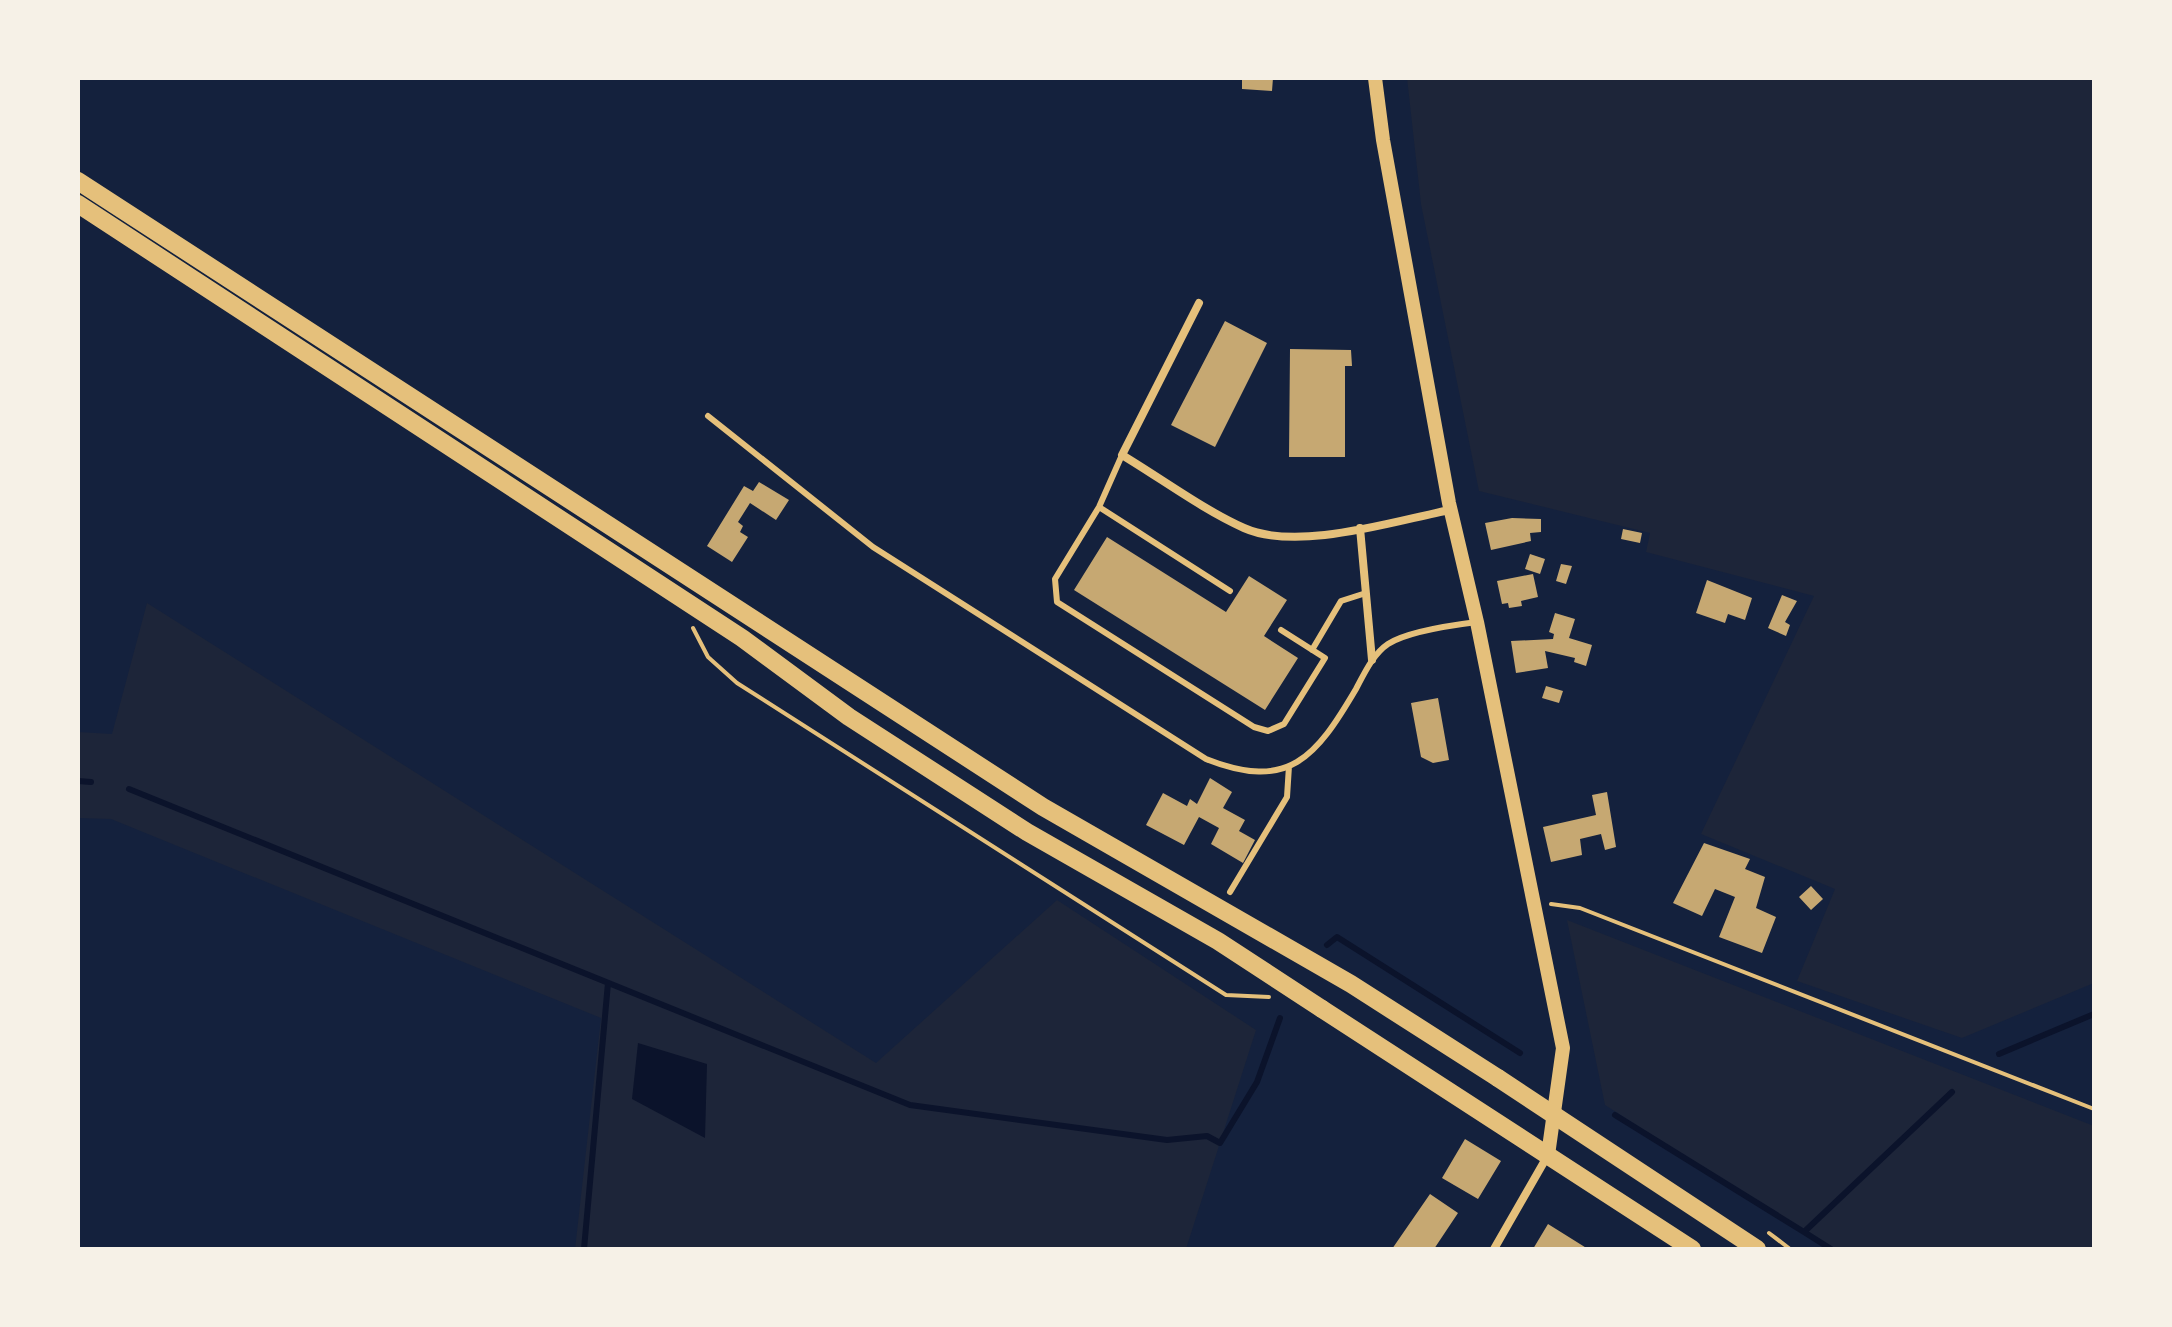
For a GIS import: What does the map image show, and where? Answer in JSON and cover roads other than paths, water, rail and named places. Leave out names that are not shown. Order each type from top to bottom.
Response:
[{"type":"main road","points":[[78,181],[1043,807],[1351,984],[1555,1114],[1757,1249]]},
{"type":"main road","points":[[78,204],[742,638],[862,725],[1027,832],[1218,941],[1692,1249]]},
{"type":"street","points":[[1375,78],[1385,154],[1450,510],[1477,622],[1563,1048],[1548,1155],[1494,1249]]},
{"type":"street","points":[[1199,303],[1122,455],[1244,528],[1292,537],[1360,528],[1450,510]]},
{"type":"street","points":[[1360,528],[1372,660]]},
{"type":"lane","points":[[708,416],[873,547],[1206,759],[1238,772],[1262,773],[1289,766],[1317,749],[1372,660],[1389,644],[1477,622]]},
{"type":"lane","points":[[1122,455],[1099,507],[1055,579],[1057,602],[1254,727],[1268,731],[1284,724],[1325,658],[1281,630]]},
{"type":"lane","points":[[1099,507],[1230,591]]},
{"type":"lane","points":[[1312,650],[1341,601],[1366,593]]},
{"type":"lane","points":[[1230,892],[1287,797],[1289,766]]},
{"type":"waterway","points":[[78,781],[91,782]]},
{"type":"waterway","points":[[129,789],[910,1105],[1167,1140],[1207,1136],[1220,1143],[1257,1082],[1280,1018]]},
{"type":"waterway","points":[[1327,945],[1337,937],[1520,1053]]},
{"type":"waterway","points":[[584,1249],[608,983]]},
{"type":"waterway","points":[[1999,1054],[2094,1014]]},
{"type":"waterway","points":[[1615,1115],[1804,1232],[1952,1092]]},
{"type":"waterway","points":[[1804,1232],[1831,1249]]}]
